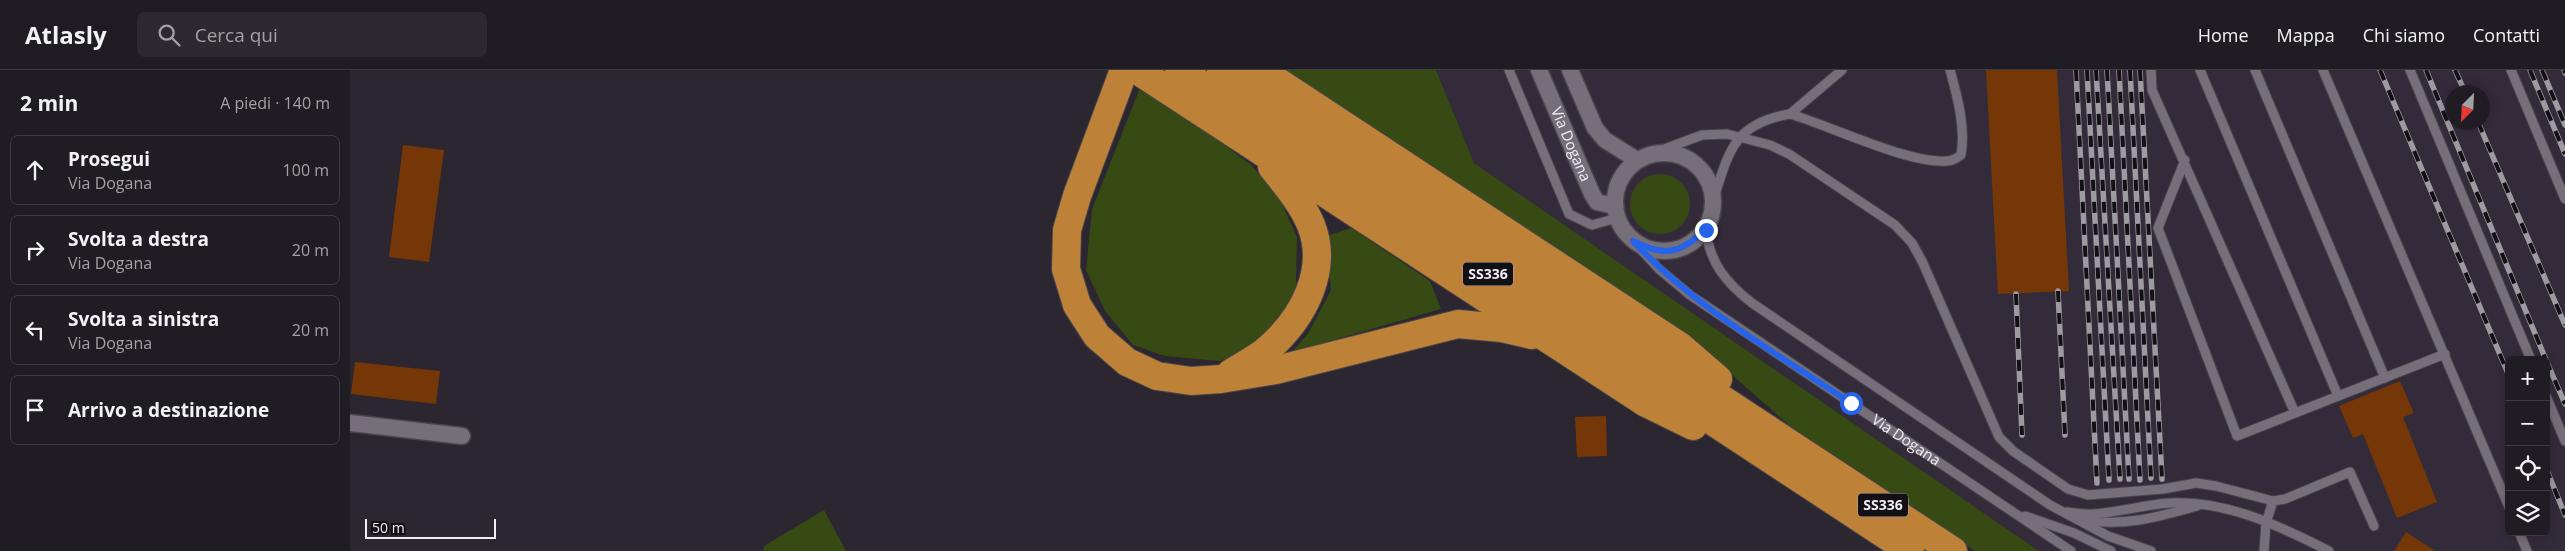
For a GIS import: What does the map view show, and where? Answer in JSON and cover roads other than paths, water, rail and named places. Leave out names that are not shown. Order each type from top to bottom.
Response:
[{"type":"highway","points":[[1124,70],[1077,196],[1067,230],[1066,270],[1077,305],[1097,336],[1127,362],[1157,376],[1191,381],[1221,379],[1276,370],[1458,324],[1502,328],[1549,339]]},
{"type":"highway","points":[[1137,70],[1646,403],[1805,468]]},
{"type":"highway","name":"SS336","points":[[1179,70],[1805,468],[1953,551]]},
{"type":"highway","name":"SS336","points":[[1220,70],[1805,468],[1910,551]]},
{"type":"highway","points":[[1260,70],[1681,347],[1805,468]]},
{"type":"highway","points":[[1221,379],[1269,349],[1298,317],[1311,290],[1317,259],[1311,225],[1296,199],[1258,150]]},
{"type":"street","name":"Via Dogana","points":[[1539,70],[1592,194],[1597,202],[1616,212],[1620,226],[1633,241]]},
{"type":"street","name":"Via Dogana","points":[[1570,70],[1595,128],[1605,140],[1644,157],[1662,152],[1688,158],[1698,165],[1708,178],[1714,198]]},
{"type":"street","points":[[1616,212],[1615,193],[1621,177],[1644,157]]},
{"type":"street","points":[[1633,241],[1649,249],[1671,251],[1687,246],[1706,230],[1712,217],[1714,198]]},
{"type":"street","points":[[350,423],[462,436]]},
{"type":"lane","points":[[1510,70],[1569,214],[1592,225],[1616,212]]},
{"type":"lane","points":[[1790,114],[1842,70]]},
{"type":"lane","points":[[1714,198],[1726,163],[1741,136],[1752,126],[1770,117],[1790,114],[1909,155],[1948,161],[1955,159],[1961,155],[1962,138],[1956,92],[1950,70]]},
{"type":"lane","points":[[2151,70],[2152,90],[2294,413]]},
{"type":"lane","points":[[2200,70],[2338,396]]},
{"type":"lane","points":[[2254,70],[2385,378]]},
{"type":"lane","points":[[2323,70],[2505,497]]},
{"type":"lane","points":[[2410,70],[2529,356]]},
{"type":"lane","points":[[2511,70],[2565,199]]},
{"type":"lane","points":[[1644,157],[1702,135],[1741,136],[1779,148],[1895,226],[1916,249],[1991,422],[2006,445],[2076,492],[2088,495],[2163,489],[2196,483],[2223,487],[2273,500],[2285,499],[2350,472],[2374,526]]},
{"type":"lane","points":[[2184,160],[2158,228],[2237,436],[2445,354]]},
{"type":"lane","name":"Via Dogana","points":[[1706,230],[1707,243],[1720,273],[1737,292],[2058,510],[2108,536],[2151,551]]},
{"type":"lane","name":"Via Dogana","points":[[1633,241],[1659,269],[1690,295],[2071,551]]},
{"type":"lane","points":[[2548,401],[2565,441]]},
{"type":"lane","points":[[2264,551],[2266,523],[2273,500]]},
{"type":"lane","name":"Via Dogana","points":[[2058,510],[2084,514],[2168,503],[2205,504],[2226,508],[2266,523],[2329,551]]},
{"type":"lane","name":"Via Dogana","points":[[2058,510],[2083,520],[2112,524],[2164,515],[2205,504]]},
{"type":"lane","name":"Via Dogana","points":[[2013,512],[2074,533],[2111,551]]},
{"type":"lane","points":[[2521,536],[2527,551]]},
{"type":"railway","points":[[2076,70],[2097,483]]},
{"type":"railway","points":[[2087,70],[2109,480]]},
{"type":"railway","points":[[2096,70],[2120,479]]},
{"type":"railway","points":[[2107,70],[2129,479]]},
{"type":"railway","points":[[2119,70],[2140,480]]},
{"type":"railway","points":[[2130,70],[2151,478]]},
{"type":"railway","points":[[2140,70],[2162,479]]},
{"type":"railway","points":[[2380,70],[2505,367]]},
{"type":"railway","points":[[2426,70],[2544,356]]},
{"type":"railway","points":[[2455,70],[2462,85]]},
{"type":"railway","points":[[2530,70],[2565,154]]},
{"type":"railway","points":[[2542,70],[2565,125]]},
{"type":"railway","points":[[2481,130],[2565,325]]},
{"type":"railway","points":[[2058,291],[2065,435]]},
{"type":"railway","points":[[2016,294],[2022,435]]},
{"type":"railway","points":[[2550,369],[2565,404]]},
{"type":"railway","points":[[2550,478],[2565,515]]}]
